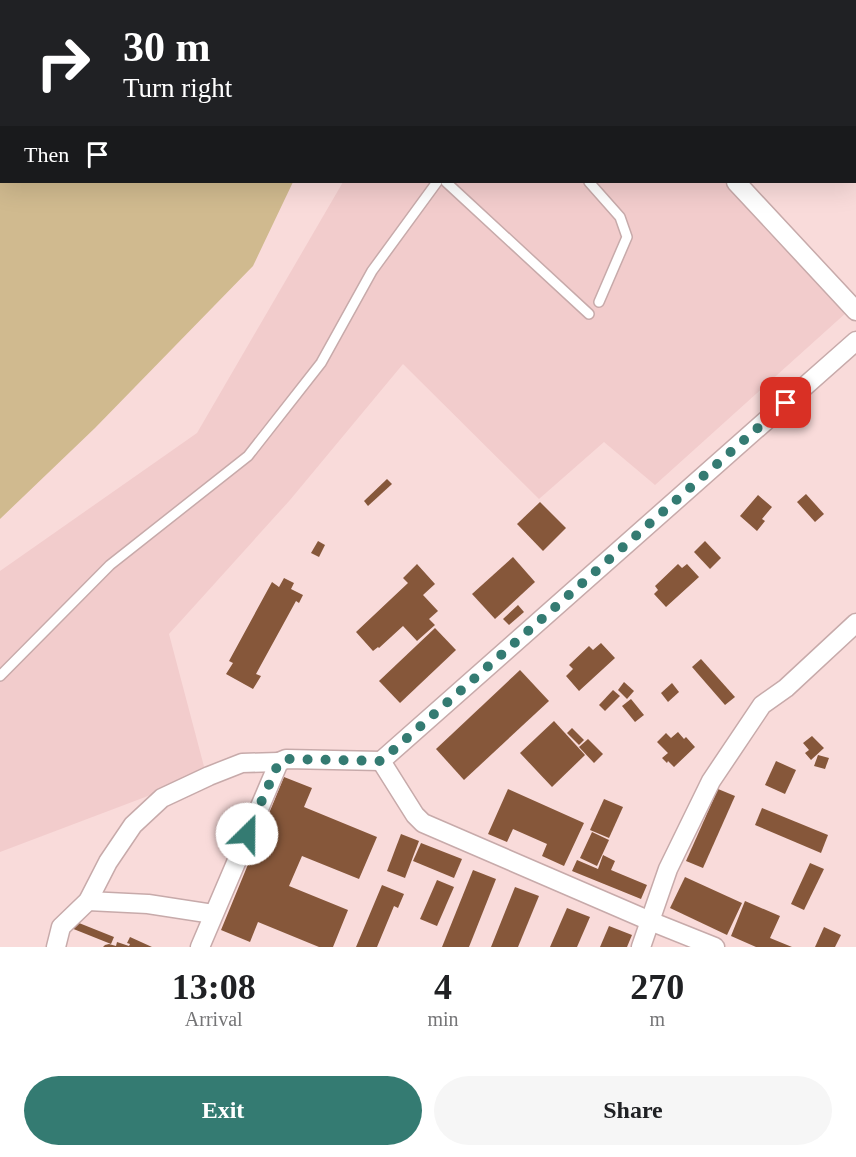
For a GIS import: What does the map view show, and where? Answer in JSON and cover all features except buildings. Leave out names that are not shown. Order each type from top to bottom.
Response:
[{"type":"street","points":[[737,183],[856,311]]},
{"type":"street","points":[[56,947],[61,927],[88,901],[108,862],[133,825],[162,798],[242,763],[279,762],[286,759],[381,761],[856,341]]},
{"type":"street","points":[[641,947],[668,869],[711,781],[762,705],[786,688],[856,623]]},
{"type":"street","points":[[381,761],[415,815],[423,823],[715,947]]},
{"type":"street","points":[[200,947],[279,762]]},
{"type":"street","points":[[88,901],[148,904],[213,914]]},
{"type":"lane","points":[[0,676],[110,565],[248,456],[321,363],[372,271],[436,183]]},
{"type":"lane","points":[[447,183],[589,314]]},
{"type":"lane","points":[[590,183],[620,217],[627,237],[599,302]]},
{"type":"shaded area","points":[[0,183],[293,183],[253,266],[95,428],[0,519]]},
{"type":"shaded area","points":[[342,183],[730,183],[847,312],[655,485],[604,442],[539,499],[403,364],[290,500],[169,634],[206,774],[0,852],[0,571],[197,433]]},
{"type":"route","points":[[247,834],[279,762],[286,759],[381,761],[786,403]]}]
